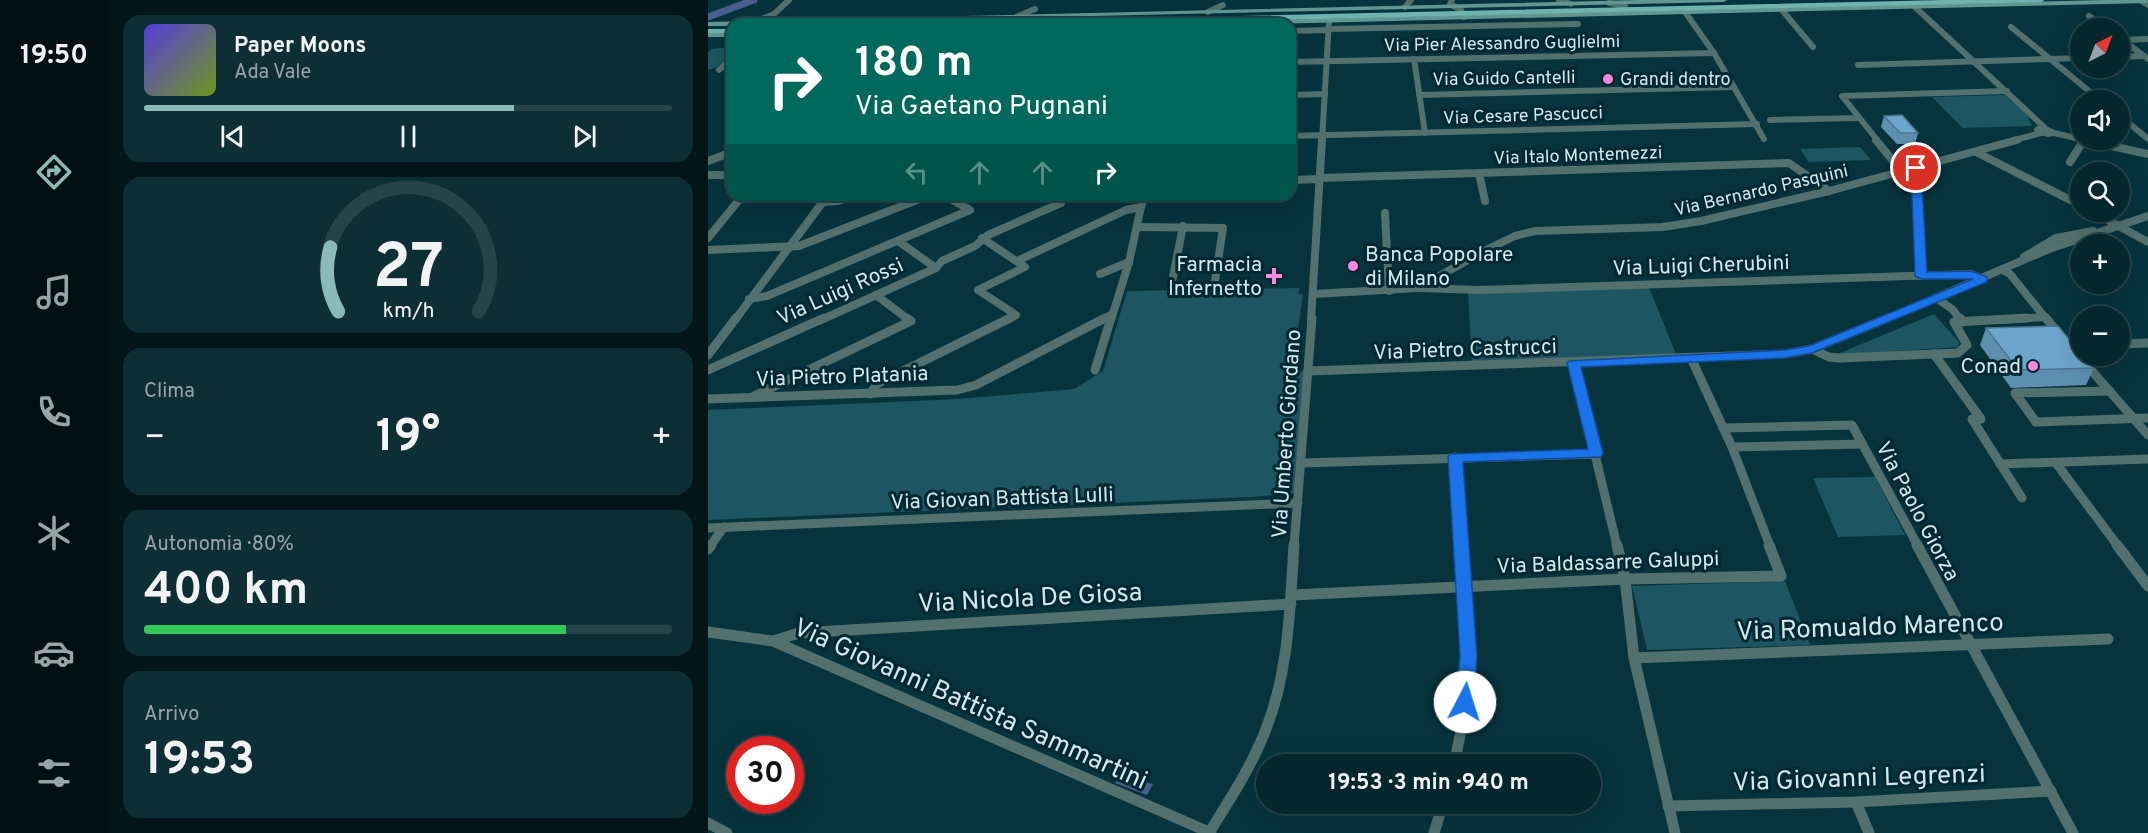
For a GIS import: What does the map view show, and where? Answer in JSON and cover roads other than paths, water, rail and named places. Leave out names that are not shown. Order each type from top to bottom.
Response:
[{"type":"main road","points":[[1258,18],[1459,8],[1900,0]]},
{"type":"main road","points":[[1090,18],[1459,8],[2041,0]]},
{"type":"main road","points":[[708,29],[726,30]]},
{"type":"street","points":[[764,18],[774,14],[789,0]]},
{"type":"street","points":[[1016,17],[1035,9],[1038,0]]},
{"type":"street","points":[[1405,7],[1411,0]]},
{"type":"street","points":[[1559,0],[1571,4]]},
{"type":"street","points":[[1296,30],[1459,8],[1724,0]]},
{"type":"street","points":[[1208,12],[1224,2],[1234,11]]},
{"type":"street","points":[[1609,3],[1625,6]]},
{"type":"street","points":[[969,18],[1405,7],[1563,15],[2146,3]]},
{"type":"street","points":[[1915,7],[2007,91],[2043,130],[2070,136]]},
{"type":"street","points":[[1035,9],[1046,16]]},
{"type":"street","points":[[1782,10],[1814,45]]},
{"type":"street","points":[[1685,12],[1714,53],[1764,139]]},
{"type":"street","points":[[774,14],[775,18]]},
{"type":"street","points":[[1563,15],[1565,24]]},
{"type":"street","points":[[1299,17],[1328,27],[1578,24]]},
{"type":"street","points":[[1296,21],[1313,21]]},
{"type":"street","points":[[708,29],[726,27]]},
{"type":"street","name":"Via Umberto Giordano","points":[[1210,833],[1247,771],[1271,714],[1283,666],[1292,599],[1309,371],[1328,27]]},
{"type":"street","points":[[2011,27],[2087,90]]},
{"type":"street","points":[[2130,39],[2148,39]]},
{"type":"street","points":[[2130,46],[2146,58]]},
{"type":"street","name":"Via Pier Alessandro Guglielmi","points":[[1296,62],[1714,53]]},
{"type":"street","points":[[2130,57],[2146,58]]},
{"type":"street","points":[[1858,65],[2070,58]]},
{"type":"street","points":[[1414,59],[1425,130]]},
{"type":"street","points":[[726,63],[719,69],[726,69]]},
{"type":"street","name":"Via Guido Cantelli","points":[[1419,95],[1734,87]]},
{"type":"street","points":[[1902,172],[1842,99],[1845,94],[2007,91]]},
{"type":"street","points":[[1296,95],[1325,94]]},
{"type":"street","points":[[1770,120],[1857,118]]},
{"type":"street","name":"Via Cesare Pascucci","points":[[1296,135],[1322,132],[1757,124]]},
{"type":"street","points":[[2130,124],[2148,139]]},
{"type":"street","name":"Via Bernardo Pasquini","points":[[1314,294],[1418,288],[1484,251],[1525,234],[1663,226],[1701,221],[1902,172],[1976,152],[2043,130]]},
{"type":"street","points":[[2070,162],[2077,150]]},
{"type":"street","points":[[2130,150],[2148,154]]},
{"type":"street","points":[[1976,152],[2070,200]]},
{"type":"street","points":[[708,161],[726,154]]},
{"type":"street","name":"Via Italo Montemezzi","points":[[1296,180],[1789,163],[1829,191]]},
{"type":"street","points":[[1916,168],[1921,276]]},
{"type":"street","points":[[1479,173],[1485,201]]},
{"type":"street","points":[[708,175],[726,175]]},
{"type":"street","points":[[708,238],[738,201]]},
{"type":"street","points":[[708,355],[824,201]]},
{"type":"street","points":[[708,250],[788,249],[914,201]]},
{"type":"street","points":[[749,299],[767,296],[970,210],[954,201]]},
{"type":"street","name":"Via Luigi Rossi","points":[[708,370],[936,268],[942,261],[975,246],[982,238],[1061,203],[1057,201]]},
{"type":"street","points":[[1095,370],[1129,262],[1143,201]]},
{"type":"street","points":[[1017,261],[1126,210],[1141,207]]},
{"type":"street","points":[[1385,213],[1389,291]]},
{"type":"street","points":[[1812,349],[1983,279],[2020,261],[2148,216]]},
{"type":"street","points":[[2116,222],[2148,242]]},
{"type":"street","points":[[1172,282],[1183,226]]},
{"type":"street","points":[[1137,227],[1223,228],[1215,281]]},
{"type":"street","points":[[870,394],[877,384],[1016,315],[978,290],[1025,267],[982,238]]},
{"type":"street","points":[[898,241],[936,268]]},
{"type":"street","points":[[1100,274],[1129,262]]},
{"type":"street","points":[[2002,270],[2010,274],[2069,346],[2148,435]]},
{"type":"street","name":"Via Luigi Cherubini","points":[[1418,288],[1479,290],[1971,274],[1983,279]]},
{"type":"street","points":[[752,397],[779,382],[911,321],[876,296]]},
{"type":"street","points":[[1936,298],[1952,309],[1963,322],[2045,317]]},
{"type":"street","name":"Via Pietro Platania","points":[[708,399],[957,390],[976,385],[1111,315]]},
{"type":"street","name":"Via Pietro Castrucci","points":[[1309,371],[1785,354],[1812,349],[1829,357],[1840,358],[1958,353],[1966,345],[1954,322],[1963,322]]},
{"type":"street","points":[[2130,344],[2148,343]]},
{"type":"street","points":[[1934,354],[1981,418],[1972,419],[2022,498]]},
{"type":"street","points":[[1691,358],[1732,447],[1862,444]]},
{"type":"street","points":[[1573,363],[1625,579],[1634,658],[1675,833]]},
{"type":"street","points":[[2110,391],[2015,393],[2036,422],[2148,418]]},
{"type":"street","name":"Via Paolo Giorza","points":[[1723,428],[1852,425],[2073,833]]},
{"type":"street","name":"Via Baldassarre Galuppi","points":[[1292,599],[1466,586],[1625,579],[1781,576],[1732,447]]},
{"type":"street","points":[[1302,463],[1596,453]]},
{"type":"street","points":[[1455,457],[1466,586],[1469,656],[1462,726],[1456,754]]},
{"type":"street","points":[[2000,464],[2148,459]]},
{"type":"street","points":[[2056,463],[2148,586]]},
{"type":"street","name":"Via Giovan Battista Lulli","points":[[708,528],[1298,503]]},
{"type":"street","points":[[708,549],[724,527]]},
{"type":"street","name":"Via Nicola De Giosa","points":[[773,641],[799,633],[1292,599]]},
{"type":"street","name":"Via Giovanni Battista Sammartini","points":[[708,632],[773,641],[1210,833]]},
{"type":"street","name":"Via Romualdo Marenco","points":[[1634,658],[2108,639]]},
{"type":"street","name":"Via Giovanni Legrenzi","points":[[1668,806],[1856,802],[2051,791]]},
{"type":"street","points":[[1856,802],[1869,833]]},
{"type":"street","points":[[1434,833],[1440,814]]},
{"type":"street","points":[[708,823],[727,833]]},
{"type":"waterway","points":[[708,17],[754,0]]},
{"type":"place","name":"Grandi dentro","points":[[1608,79]]},
{"type":"place","name":"Banca Popolare di Milano","points":[[1353,266]]},
{"type":"place","name":"Farmacia Infernetto","points":[[1274,276]]},
{"type":"place","name":"Conad","points":[[2033,366]]}]
